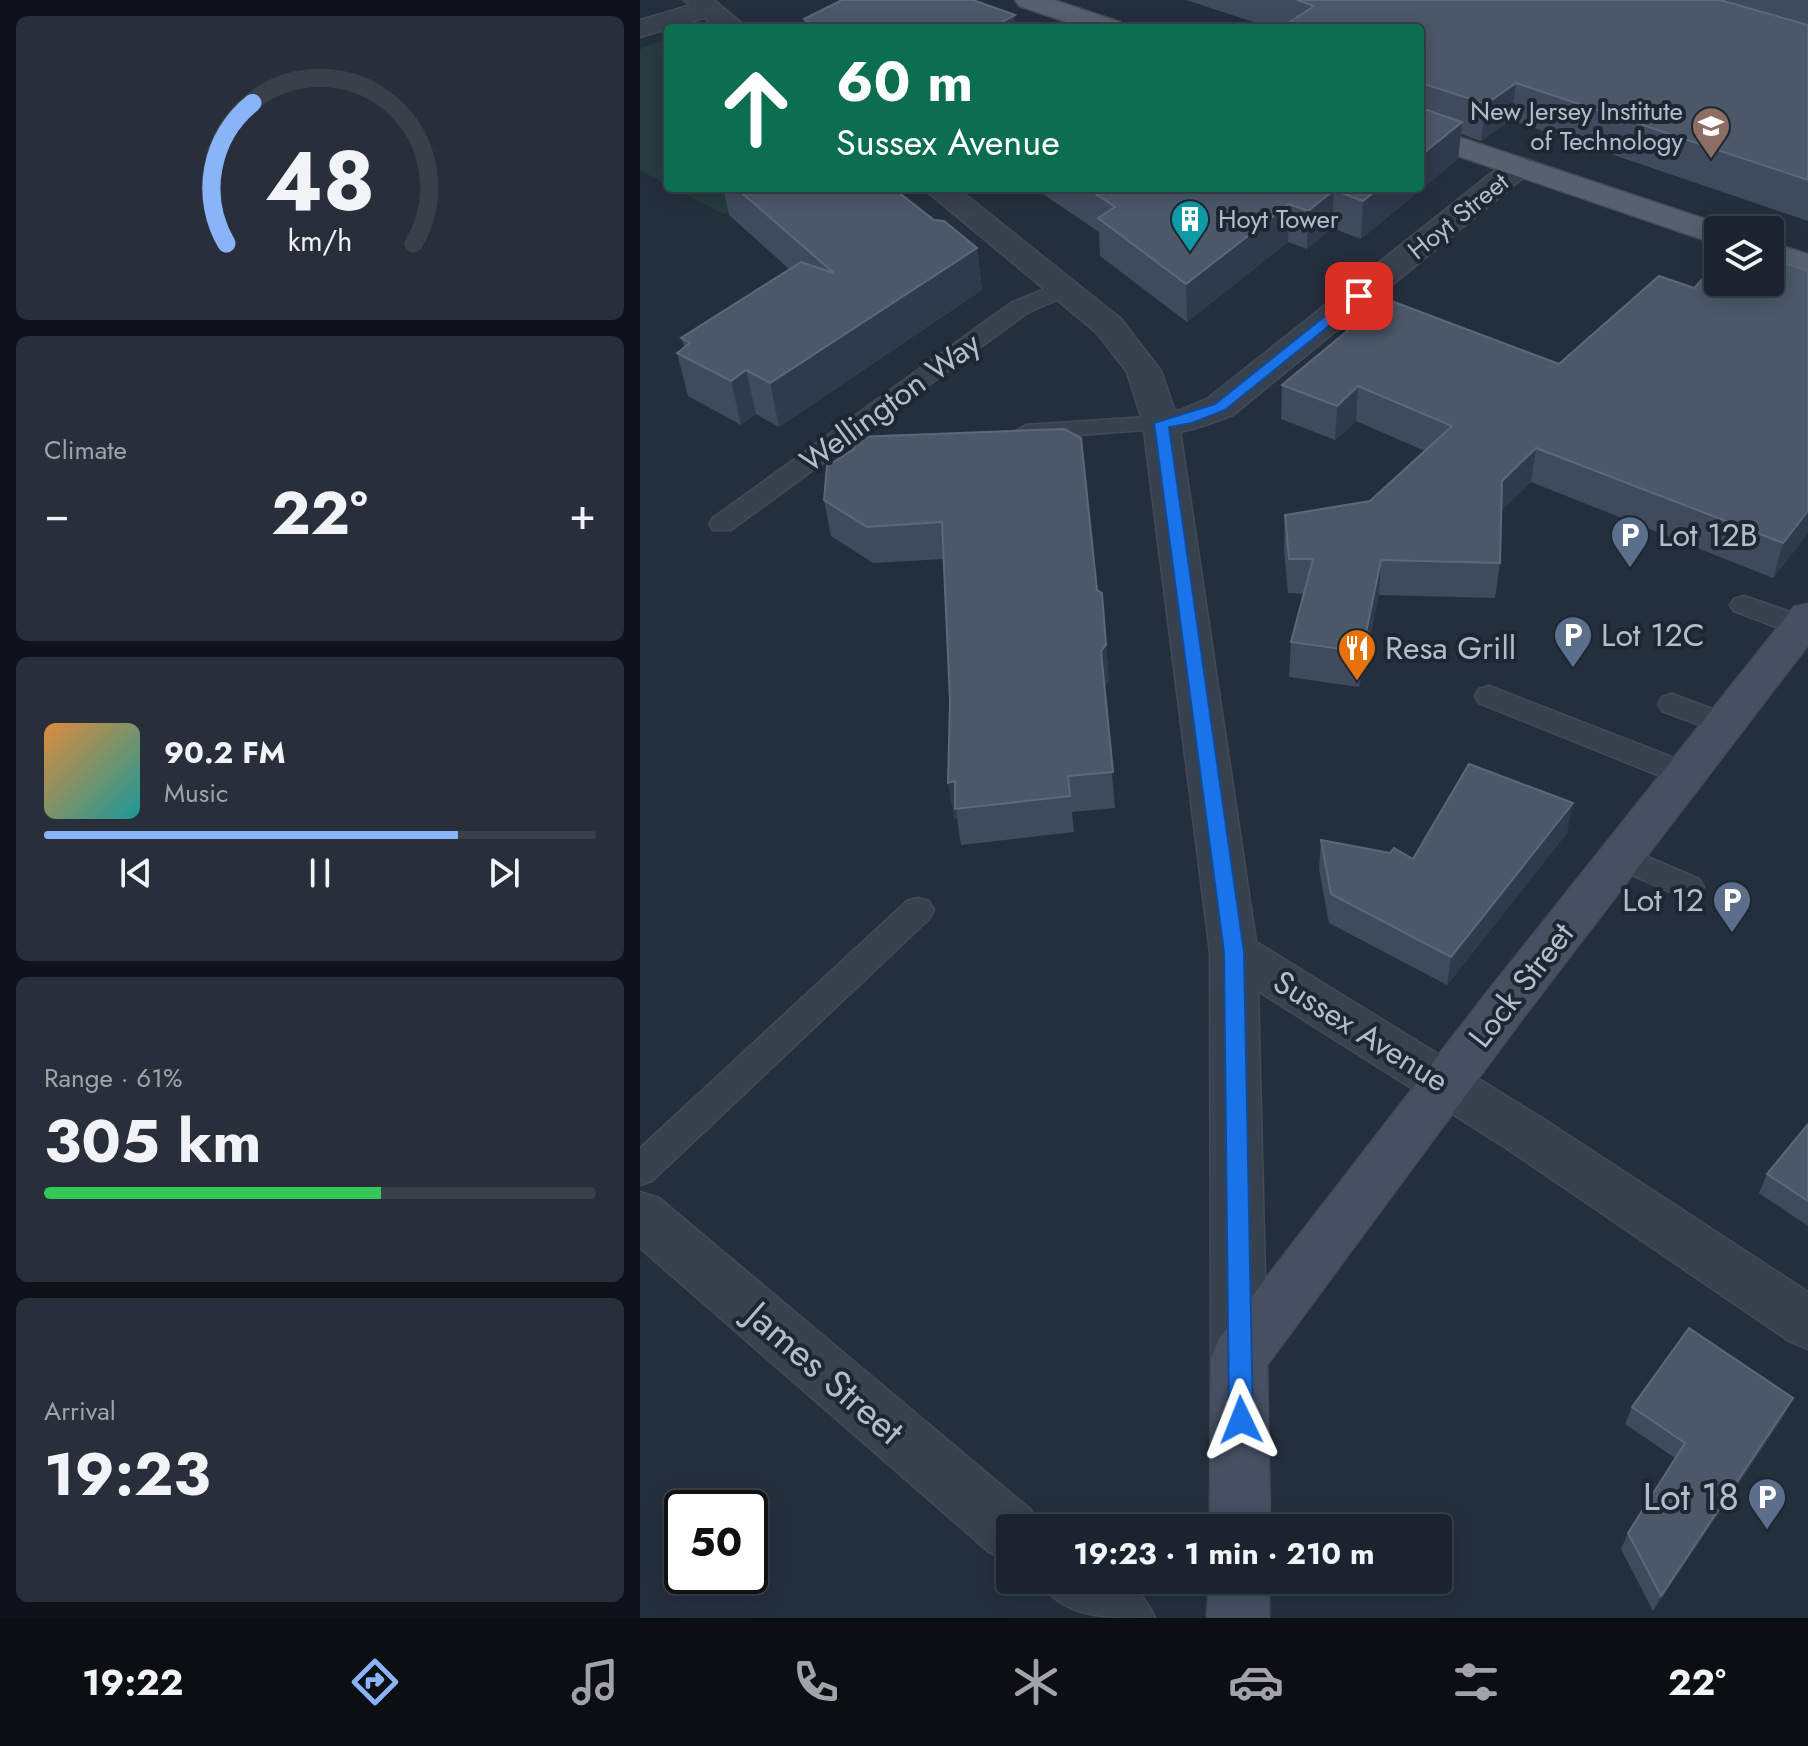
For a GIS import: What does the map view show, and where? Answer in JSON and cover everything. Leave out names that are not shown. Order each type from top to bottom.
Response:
[{"type":"main road","points":[[1028,0],[1098,24]]},
{"type":"main road","points":[[1424,134],[1704,229]]},
{"type":"main road","points":[[1784,256],[1808,264]]},
{"type":"main road","name":"Lock Street","points":[[1239,1358],[1620,857],[1804,621]]},
{"type":"main road","points":[[1239,1358],[1240,1514]]},
{"type":"main road","points":[[1238,1618],[1239,1594]]},
{"type":"street","points":[[640,29],[702,4],[736,0]]},
{"type":"street","points":[[702,4],[728,24]]},
{"type":"street","name":"Hoyt Street","points":[[1161,423],[1187,420],[1220,407],[1519,166]]},
{"type":"street","points":[[943,192],[1109,326],[1137,360],[1161,423],[1234,952],[1239,1358]]},
{"type":"street","name":"Sussex Avenue","points":[[1234,952],[1446,1084],[1808,1323]]},
{"type":"street","name":"James Street","points":[[640,1215],[996,1519]]},
{"type":"street","points":[[1089,1594],[1124,1618]]},
{"type":"lane","name":"Wellington Way","points":[[722,524],[1019,308],[1062,289]]},
{"type":"lane","points":[[1005,434],[1161,423]]},
{"type":"lane","points":[[832,445],[879,442]]},
{"type":"lane","points":[[1744,605],[1804,621]]},
{"type":"lane","points":[[1489,696],[1685,774]]},
{"type":"lane","points":[[1672,704],[1724,724]]},
{"type":"lane","points":[[1620,857],[1688,887]]},
{"type":"lane","points":[[640,1170],[918,910]]},
{"type":"green space","points":[[664,40],[664,183],[640,170],[640,49]]},
{"type":"green space","points":[[682,192],[776,192],[723,214]]},
{"type":"building","points":[[842,0],[973,0],[1015,15],[998,24],[811,24],[804,19]]},
{"type":"building","name":"New Jersey Institute of Technology","points":[[1297,0],[1720,0],[1808,25],[1808,180],[1516,83],[1486,104],[1424,84],[1424,24],[1287,24],[1314,6]]},
{"type":"building","points":[[1424,109],[1462,122],[1424,153]]},
{"type":"building","points":[[741,192],[898,192],[934,220],[944,221],[977,248],[770,383],[746,370],[731,381],[677,353],[690,343],[681,338],[801,262],[834,273]]},
{"type":"building","points":[[1093,192],[1332,192],[1308,211],[1289,204],[1186,284],[1098,218],[1115,207]]},
{"type":"building","points":[[1339,192],[1374,192],[1363,201]]},
{"type":"building","points":[[1784,263],[1808,271],[1808,511],[1783,543],[1536,448],[1502,481],[1500,563],[1381,560],[1362,652],[1291,642],[1313,559],[1289,559],[1285,515],[1370,501],[1452,426],[1358,386],[1337,406],[1282,385],[1386,299],[1559,364],[1659,276],[1694,288],[1704,277],[1704,296],[1784,296]]},
{"type":"building","points":[[1064,429],[1081,438],[1097,590],[1102,593],[1106,645],[1101,651],[1113,772],[1068,776],[1070,796],[955,809],[955,781],[948,783],[950,701],[942,522],[867,527],[824,500],[827,466],[854,449],[856,437]]},
{"type":"building","points":[[1469,764],[1573,803],[1451,957],[1331,894],[1321,840],[1390,853],[1394,848],[1413,859]]},
{"type":"building","points":[[1808,1124],[1808,1201],[1767,1174]]},
{"type":"building","points":[[1689,1328],[1793,1398],[1661,1596],[1628,1533],[1685,1443],[1632,1407]]},
{"type":"place","name":"New Jersey Institute of Technology","points":[[1711,160]]},
{"type":"place","name":"Hoyt Tower","points":[[1190,253]]},
{"type":"place","name":"Lot 12B","points":[[1630,569]]},
{"type":"place","name":"Lot 12C","points":[[1573,669]]},
{"type":"place","name":"Resa Grill","points":[[1357,682]]},
{"type":"place","name":"Lot 12","points":[[1732,934]]},
{"type":"place","name":"Lot 18","points":[[1767,1531]]},
{"type":"route","points":[[1241,1420],[1234,952],[1161,423],[1187,420],[1220,407],[1359,296]]}]
